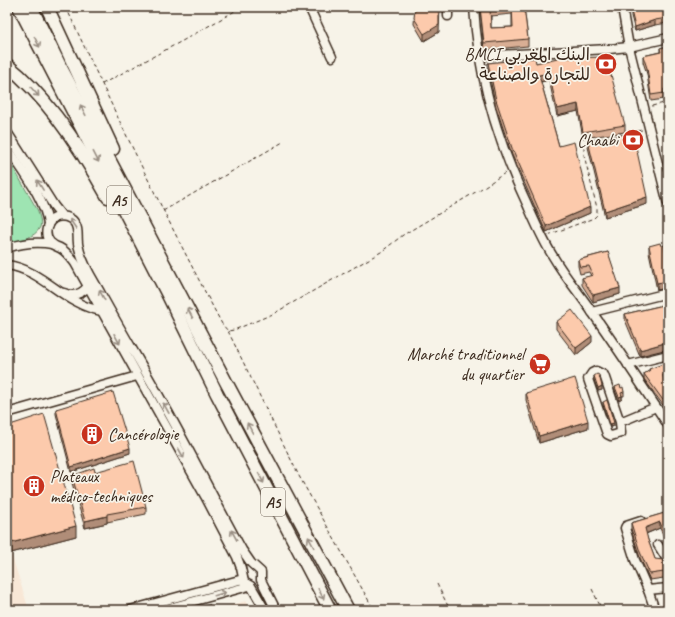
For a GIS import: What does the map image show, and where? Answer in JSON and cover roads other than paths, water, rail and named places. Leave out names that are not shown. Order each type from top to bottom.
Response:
[{"type":"highway","name":"A5","points":[[19,7],[167,292],[217,394],[330,610]]},
{"type":"highway","name":"A5","points":[[31,7],[62,71],[348,610]]},
{"type":"highway","points":[[47,7],[131,189],[147,231]]},
{"type":"highway","points":[[7,66],[34,90],[61,123],[82,153],[169,309],[205,381],[217,394]]},
{"type":"street","points":[[310,7],[332,57]]},
{"type":"street","points":[[448,7],[448,16]]},
{"type":"street","points":[[474,7],[478,56],[495,125],[511,170],[542,237],[561,269],[592,312],[668,425]]},
{"type":"street","points":[[622,7],[629,47],[668,204]]},
{"type":"street","points":[[478,56],[629,47],[668,38]]},
{"type":"street","points":[[7,132],[54,206],[62,216],[70,219],[77,229],[79,249],[83,260],[122,334],[162,402],[242,550],[255,567],[261,572],[261,580],[276,610]]},
{"type":"street","points":[[7,147],[42,202],[46,213],[47,237],[75,263],[205,496],[237,557],[246,584],[250,586],[265,610]]},
{"type":"street","points":[[7,248],[33,241],[54,219],[62,216]]},
{"type":"street","points":[[27,243],[40,243],[68,247],[77,238]]},
{"type":"street","points":[[7,265],[25,270],[68,295],[76,295],[83,292],[88,286]]},
{"type":"street","points":[[62,292],[76,303],[93,310],[102,311]]},
{"type":"street","points":[[592,312],[668,293]]},
{"type":"street","points":[[628,365],[668,355]]},
{"type":"street","points":[[596,371],[604,375],[620,422],[621,433],[611,436],[607,434],[588,379],[592,373],[596,371]]},
{"type":"street","points":[[7,413],[137,376]]},
{"type":"street","points":[[620,422],[656,407]]},
{"type":"street","points":[[650,518],[629,524],[625,528],[635,560],[655,610]]},
{"type":"street","points":[[658,545],[668,561]]},
{"type":"street","points":[[130,610],[243,576],[247,568],[255,567]]},
{"type":"street","points":[[162,610],[257,585],[261,580]]},
{"type":"street","points":[[648,590],[668,588]]},
{"type":"place","name":"BMCI البنك المغربي للتجارة والصناعة","points":[[606,64]]},
{"type":"place","name":"Chaabi","points":[[633,140]]},
{"type":"place","name":"Marché traditionnel du quartier","points":[[540,364]]},
{"type":"place","name":"Cancérologie","points":[[92,434]]},
{"type":"place","name":"Plateaux médico-techniques","points":[[34,486]]}]
